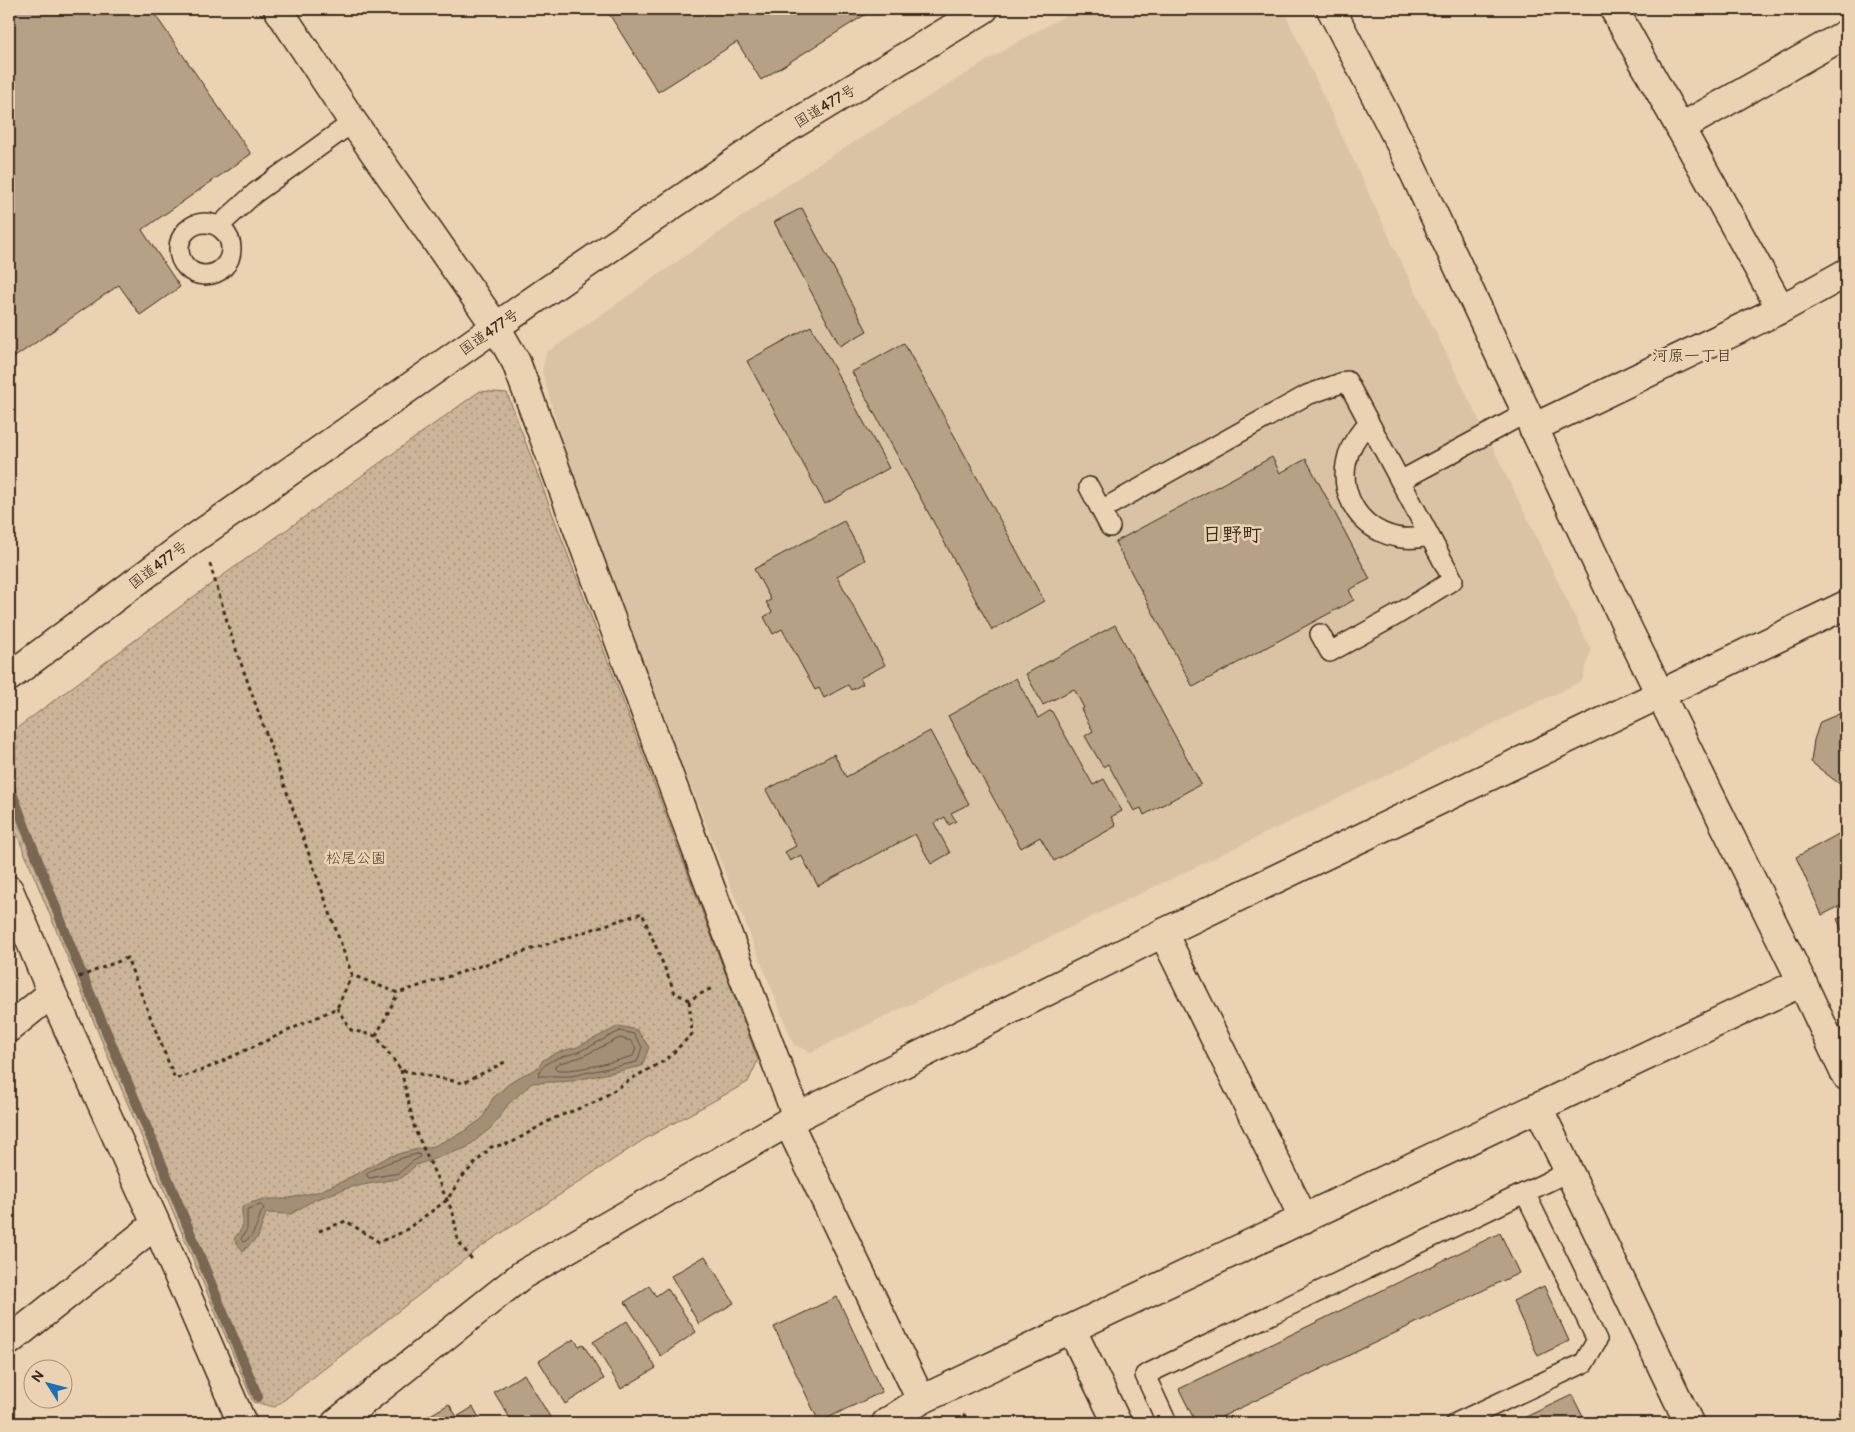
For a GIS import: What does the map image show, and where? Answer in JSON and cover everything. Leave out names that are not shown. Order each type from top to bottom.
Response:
[{"type":"main road","points":[[278,9],[353,122],[496,327],[516,362],[742,973],[792,1120],[921,1400]]},
{"type":"main road","name":"国道477号","points":[[9,677],[189,542],[763,143],[984,9]]},
{"type":"main road","points":[[1331,9],[1403,149],[1629,632],[1802,982],[1846,1076]]},
{"type":"main road","points":[[1614,9],[1781,309]]},
{"type":"main road","points":[[1680,128],[1846,34]]},
{"type":"main road","points":[[1530,420],[1781,309],[1846,273]]},
{"type":"main road","points":[[336,1423],[522,1275],[792,1120],[1163,933],[1846,605]]},
{"type":"main road","points":[[9,890],[63,986],[156,1224],[242,1423]]},
{"type":"main road","points":[[1163,933],[1304,1219]]},
{"type":"main road","points":[[886,1423],[921,1400],[1802,982]]},
{"type":"main road","points":[[9,1028],[63,986]]},
{"type":"main road","points":[[1538,1107],[1689,1423]]},
{"type":"main road","points":[[9,1341],[156,1224]]},
{"type":"main road","points":[[1072,1330],[1117,1423]]},
{"type":"lane","points":[[219,226],[255,193],[353,122]]},
{"type":"lane","points":[[1101,510],[1307,395],[1347,381],[1453,580],[1395,616],[1330,652],[1320,634]]},
{"type":"lane","points":[[1400,481],[1530,420]]},
{"type":"lane","points":[[1369,423],[1359,432],[1347,454],[1345,480],[1352,505],[1359,516],[1379,532],[1404,539],[1429,536]]},
{"type":"lane","points":[[1089,487],[1110,527]]},
{"type":"lane","points":[[1167,1423],[1145,1375],[1568,1172]]},
{"type":"lane","points":[[1456,1423],[1584,1363],[1597,1340],[1525,1192]]},
{"type":"path","points":[[63,986],[127,958],[174,1079],[203,1070],[337,1008],[352,975],[238,656],[210,561]]},
{"type":"path","points":[[352,975],[398,993],[642,913],[674,993],[689,1000]]},
{"type":"path","points":[[689,1000],[742,973]]},
{"type":"path","points":[[376,1036],[398,993]]},
{"type":"path","points":[[318,1231],[346,1221],[379,1242],[403,1232],[447,1200],[461,1178],[491,1147],[510,1143],[552,1119],[598,1101],[629,1080],[666,1060],[692,1034],[689,1000]]},
{"type":"path","points":[[337,1008],[351,1030],[376,1036],[401,1070],[416,1130],[453,1213],[458,1242],[474,1262]]},
{"type":"path","points":[[401,1070],[463,1083],[505,1062]]},
{"type":"shaded area","points":[[1078,9],[1283,9],[1398,256],[1591,650],[1582,681],[811,1052],[794,1045],[586,524],[542,372],[546,353],[815,166],[1021,40]]},
{"type":"green space","name":"松尾公園","points":[[480,391],[507,393],[758,1060],[748,1082],[643,1140],[482,1246],[275,1407],[253,1402],[9,815],[9,734],[204,589]]},
{"type":"water","points":[[619,1026],[637,1030],[649,1047],[642,1066],[572,1081],[532,1083],[509,1103],[492,1127],[466,1148],[416,1165],[402,1178],[351,1187],[314,1200],[291,1214],[266,1213],[258,1237],[243,1251],[234,1239],[242,1228],[242,1206],[263,1199],[285,1199],[317,1192],[341,1182],[388,1157],[434,1146],[463,1132],[482,1119],[493,1098],[513,1080],[538,1068],[543,1060],[556,1053],[577,1047]]},
{"type":"building","points":[[9,9],[151,9],[251,154],[142,230],[180,287],[140,315],[119,285],[9,361]]},
{"type":"building","points":[[606,9],[869,9],[871,11],[761,80],[737,42],[658,92]]},
{"type":"building","points":[[802,208],[867,331],[840,346],[774,222]]},
{"type":"building","points":[[811,326],[889,468],[825,504],[747,361]]},
{"type":"building","points":[[904,343],[1044,601],[992,630],[852,372]]},
{"type":"building","points":[[1272,457],[1280,473],[1306,459],[1370,579],[1349,590],[1354,600],[1193,687],[1115,542]]},
{"type":"building","points":[[844,521],[865,560],[837,576],[885,665],[860,678],[863,684],[851,690],[848,685],[824,698],[819,688],[815,690],[782,629],[773,634],[764,617],[772,612],[766,602],[771,600],[754,569]]},
{"type":"building","points":[[1115,625],[1201,784],[1144,815],[1141,808],[1134,811],[1108,764],[1103,767],[1085,736],[1093,731],[1081,709],[1084,708],[1074,689],[1043,705],[1026,674]]},
{"type":"building","points":[[1016,678],[1038,718],[1051,710],[1093,785],[1104,779],[1122,811],[1111,817],[1116,826],[1054,861],[1040,837],[1021,848],[948,716]]},
{"type":"building","points":[[1846,711],[1846,789],[1811,762],[1814,740],[1820,722]]},
{"type":"building","points":[[930,731],[969,804],[951,813],[956,821],[949,825],[945,817],[934,823],[950,853],[931,864],[915,834],[818,886],[801,855],[790,861],[785,852],[796,846],[766,790],[834,754],[846,777]]},
{"type":"building","points":[[1846,816],[1846,830],[1840,819]]},
{"type":"building","points":[[1846,830],[1846,903],[1822,915],[1796,857]]},
{"type":"building","points":[[1846,915],[1846,939],[1837,919]]},
{"type":"building","points":[[1500,1233],[1519,1273],[1209,1423],[1196,1423],[1179,1389]]},
{"type":"building","points":[[705,1256],[734,1303],[699,1324],[671,1276]]},
{"type":"building","points":[[649,1286],[656,1296],[667,1288],[696,1332],[661,1356],[625,1302]]},
{"type":"building","points":[[1544,1286],[1569,1341],[1538,1356],[1513,1301]]},
{"type":"building","points":[[837,1297],[882,1392],[819,1422],[774,1327]]},
{"type":"building","points":[[627,1321],[656,1368],[621,1389],[593,1342]]},
{"type":"building","points":[[574,1339],[579,1346],[583,1344],[604,1379],[565,1404],[539,1361]]},
{"type":"building","points":[[524,1374],[552,1423],[513,1423],[494,1392]]},
{"type":"building","points":[[1572,1395],[1586,1423],[1513,1423]]},
{"type":"building","points":[[449,1404],[457,1417],[473,1407],[482,1423],[425,1423],[422,1420]]},
{"type":"waterway","points":[[9,785],[76,960],[258,1397]]},
{"type":"district","name":"河原一丁目","points":[[1692,355]]},
{"type":"district","name":"日野町","points":[[1232,534]]}]
